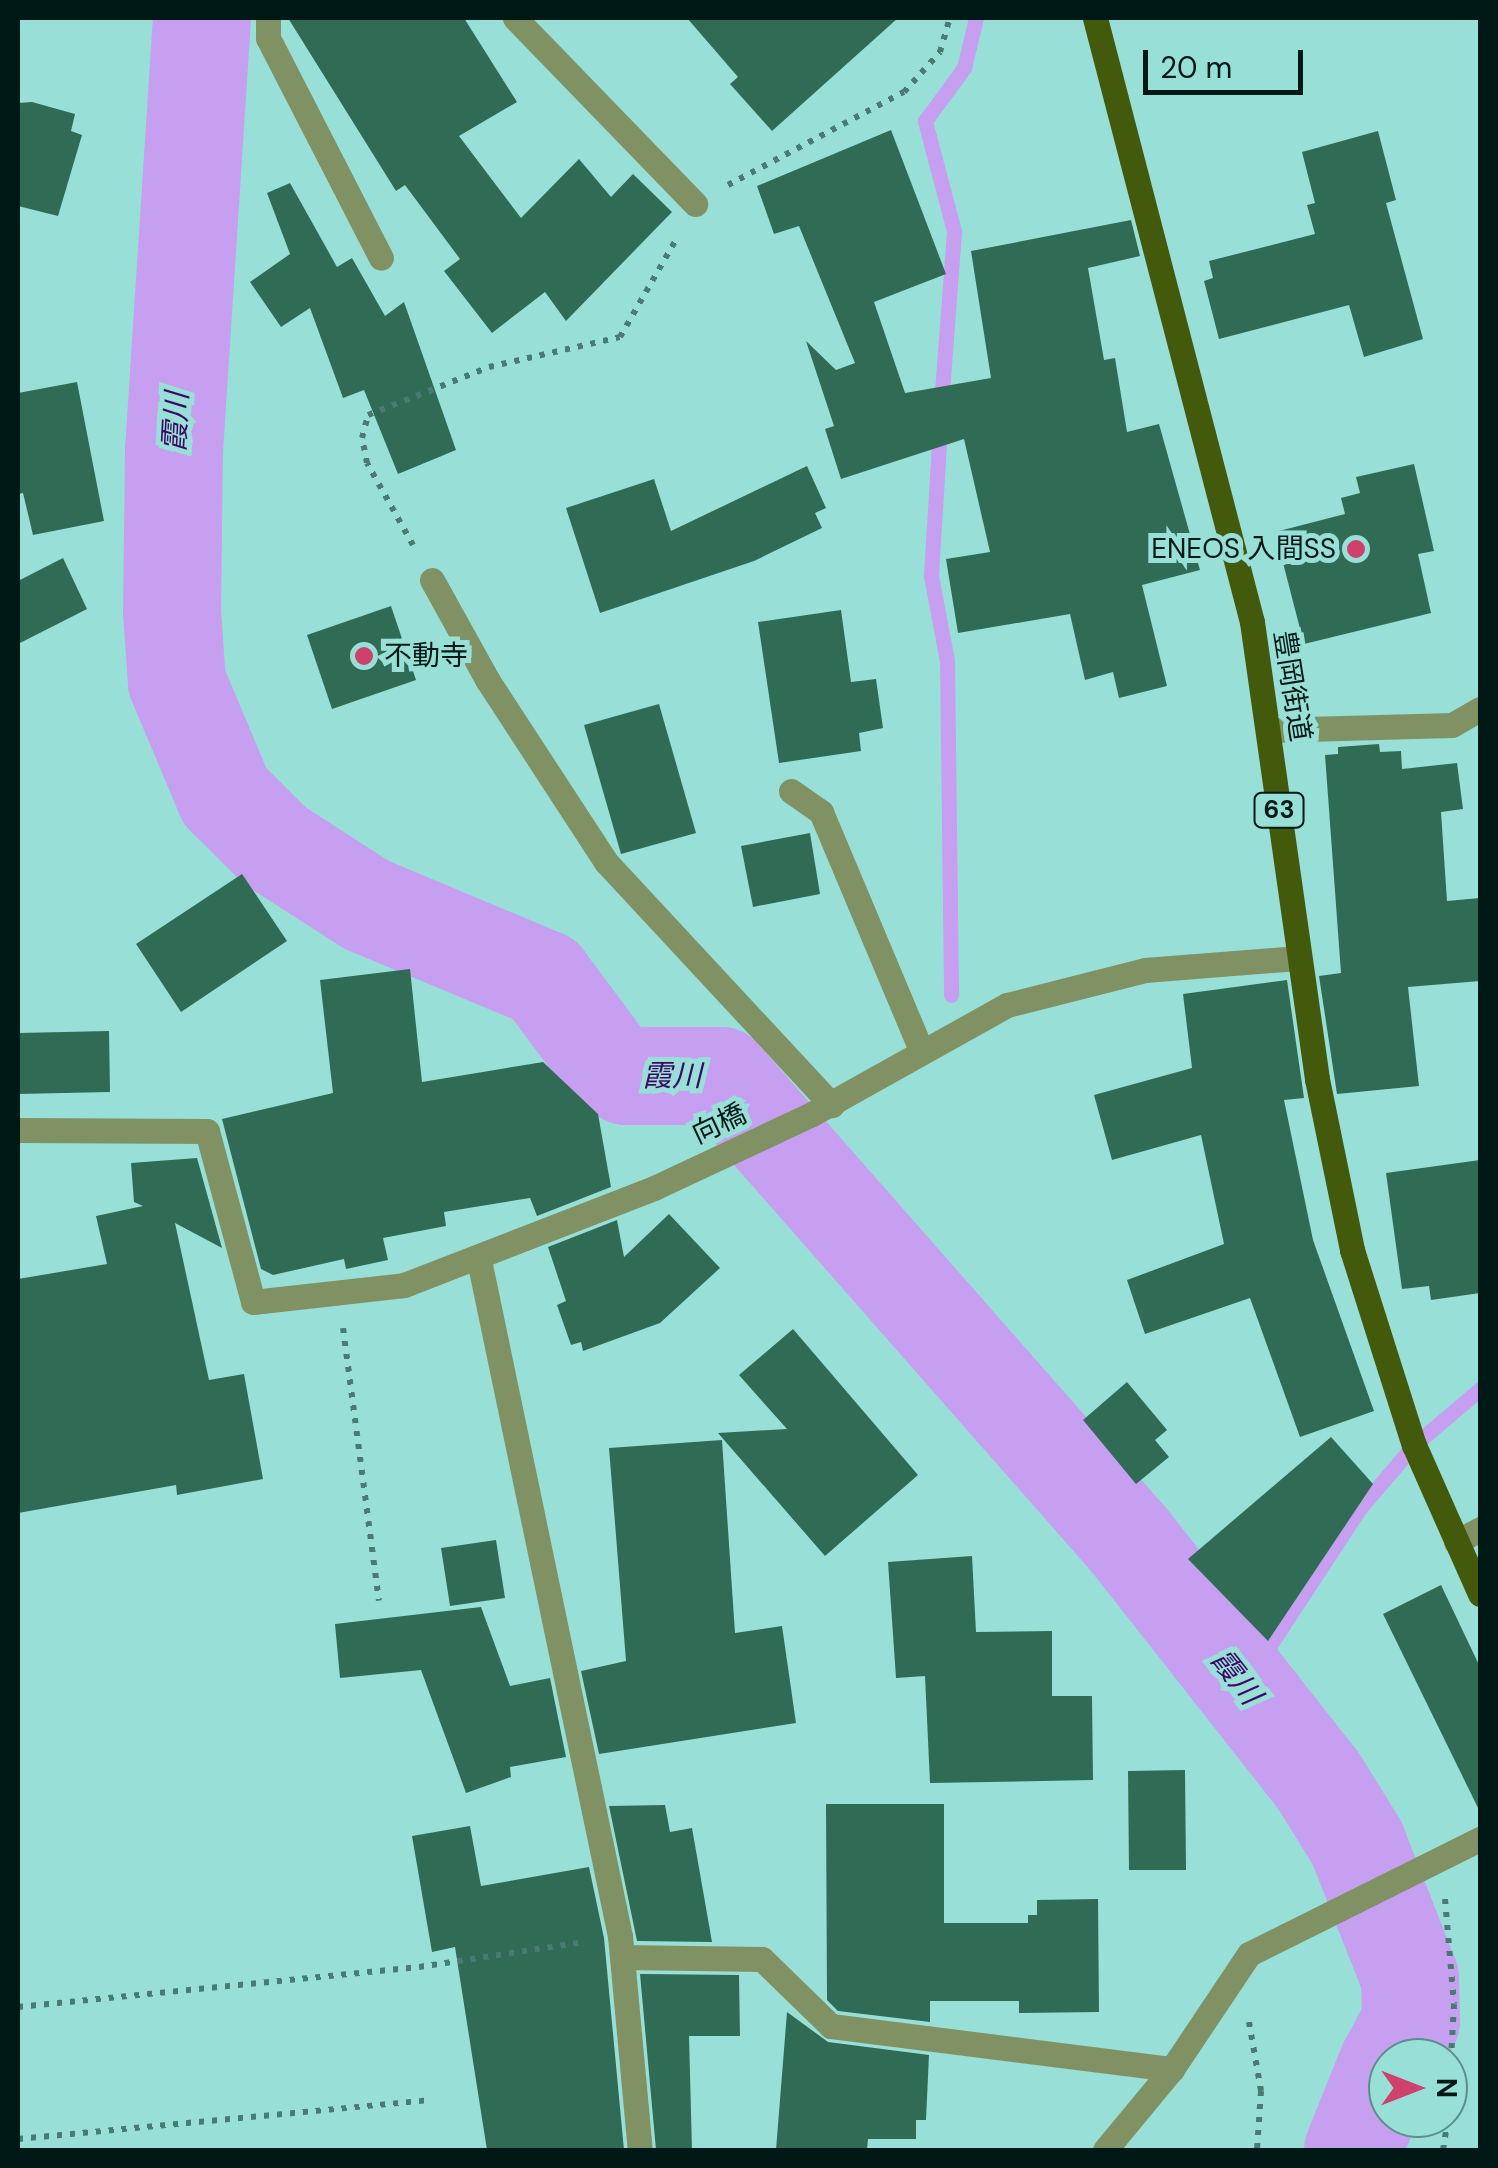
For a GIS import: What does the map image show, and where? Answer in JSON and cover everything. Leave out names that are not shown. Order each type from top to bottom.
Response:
[{"type":"main road","name":"豊岡街道","points":[[1096,18],[1252,622],[1298,958],[1352,1250],[1399,1404],[1480,1594]]},
{"type":"street","points":[[268,18],[268,38],[381,258]]},
{"type":"street","points":[[515,18],[695,204]]},
{"type":"street","points":[[432,580],[606,862],[821,1110]]},
{"type":"street","points":[[1269,730],[1452,725],[1480,709]]},
{"type":"street","points":[[791,791],[821,812],[921,1050]]},
{"type":"street","name":"向橋","points":[[18,1130],[207,1131],[253,1302],[404,1285],[479,1260],[654,1188],[821,1110],[921,1050],[1007,1005],[1145,970],[1298,958]]},
{"type":"street","points":[[479,1260],[621,1946],[640,2150]]},
{"type":"street","points":[[1456,1542],[1480,1529]]},
{"type":"street","points":[[1106,2150],[1172,2069],[1237,1978],[1248,1954],[1480,1839]]},
{"type":"street","points":[[621,1946],[762,1960],[831,2026],[1172,2069]]},
{"type":"path","points":[[432,580],[367,463],[362,438],[368,415],[489,367],[620,337],[695,204],[904,92],[940,52],[950,18]]},
{"type":"path","points":[[338,1292],[378,1600]]},
{"type":"path","points":[[1430,1862],[1452,1930],[1450,2038]]},
{"type":"path","points":[[18,2007],[621,1946]]},
{"type":"path","points":[[1237,1978],[1256,2047],[1258,2150]]},
{"type":"path","points":[[18,2139],[429,2100]]},
{"type":"building","points":[[288,18],[464,18],[517,102],[459,136],[521,218],[579,159],[611,197],[633,174],[672,212],[566,321],[545,292],[492,333],[444,271],[460,259],[405,185],[396,191]]},
{"type":"building","points":[[687,18],[898,18],[772,131],[730,84],[738,77]]},
{"type":"building","points":[[32,102],[75,114],[71,131],[82,135],[58,216],[18,206],[18,103]]},
{"type":"building","points":[[891,130],[946,274],[874,302],[905,393],[991,378],[971,251],[1131,220],[1140,256],[1088,268],[1104,360],[1115,358],[1127,432],[1159,424],[1200,570],[1142,585],[1167,686],[1119,698],[1113,672],[1085,680],[1070,614],[958,633],[946,559],[990,552],[964,439],[841,479],[825,429],[834,426],[806,341],[836,370],[855,363],[799,226],[774,234],[757,186]]},
{"type":"building","points":[[1378,131],[1396,200],[1386,203],[1423,339],[1364,357],[1349,305],[1219,339],[1204,281],[1213,278],[1209,261],[1315,234],[1307,205],[1315,203],[1302,152]]},
{"type":"building","points":[[290,183],[337,267],[352,258],[385,316],[404,302],[456,450],[398,474],[364,390],[343,398],[310,308],[281,327],[250,282],[290,254],[267,193]]},
{"type":"building","points":[[77,382],[104,521],[33,535],[23,493],[18,494],[18,393]]},
{"type":"building","points":[[1414,464],[1434,551],[1418,554],[1431,613],[1304,644],[1275,532],[1345,514],[1341,498],[1360,493],[1356,477]]},
{"type":"building","points":[[807,466],[826,508],[815,513],[822,528],[754,561],[600,613],[566,508],[654,479],[671,531]]},
{"type":"building","points":[[63,558],[87,609],[18,644],[18,581]]},
{"type":"building","points":[[391,606],[416,680],[332,709],[307,635]]},
{"type":"building","points":[[841,610],[851,682],[876,679],[883,728],[859,733],[861,751],[779,763],[758,622]]},
{"type":"building","points":[[659,704],[696,833],[621,854],[584,725]]},
{"type":"building","points":[[1379,744],[1380,752],[1401,751],[1402,769],[1457,763],[1463,809],[1441,812],[1447,901],[1480,898],[1480,981],[1408,987],[1419,1086],[1337,1094],[1319,976],[1341,973],[1325,755],[1338,754],[1338,747]]},
{"type":"building","points":[[810,833],[820,894],[753,907],[741,846]]},
{"type":"building","points":[[242,874],[287,941],[181,1012],[136,944]]},
{"type":"building","points":[[410,969],[422,1082],[543,1062],[598,1114],[611,1187],[537,1216],[530,1198],[444,1212],[446,1226],[383,1238],[388,1260],[346,1269],[344,1259],[273,1275],[261,1269],[222,1119],[333,1093],[320,980]]},
{"type":"building","points":[[1287,980],[1304,1098],[1284,1100],[1313,1240],[1374,1411],[1300,1437],[1250,1298],[1145,1334],[1127,1280],[1224,1244],[1201,1135],[1112,1160],[1094,1095],[1192,1068],[1183,994]]},
{"type":"building","points":[[109,1031],[110,1092],[18,1094],[18,1033]]},
{"type":"building","points":[[197,1158],[222,1248],[175,1223],[209,1380],[244,1374],[263,1479],[177,1495],[176,1485],[18,1513],[18,1279],[107,1264],[96,1216],[143,1206],[134,1202],[131,1163]]},
{"type":"building","points":[[1480,1160],[1480,1293],[1431,1300],[1429,1286],[1402,1289],[1386,1173]]},
{"type":"building","points":[[669,1214],[720,1268],[660,1323],[583,1351],[581,1342],[571,1345],[557,1305],[566,1301],[548,1247],[617,1220],[624,1257]]},
{"type":"building","points":[[793,1329],[918,1475],[825,1556],[718,1433],[787,1429],[739,1375]]},
{"type":"building","points":[[1127,1382],[1167,1430],[1155,1440],[1169,1457],[1136,1484],[1083,1420]]},
{"type":"building","points":[[1331,1437],[1373,1484],[1268,1641],[1188,1559]]},
{"type":"building","points":[[722,1440],[735,1633],[782,1626],[796,1723],[599,1754],[581,1671],[626,1661],[609,1448]]},
{"type":"building","points":[[496,1540],[505,1598],[450,1606],[441,1548]]},
{"type":"building","points":[[972,1556],[976,1632],[1052,1631],[1052,1696],[1092,1696],[1093,1780],[930,1783],[925,1676],[896,1678],[888,1562]]},
{"type":"building","points":[[1441,1585],[1480,1667],[1480,1812],[1383,1614]]},
{"type":"building","points":[[481,1607],[510,1686],[550,1678],[566,1757],[510,1767],[511,1777],[466,1793],[421,1670],[340,1678],[335,1624]]},
{"type":"building","points":[[1185,1770],[1186,1870],[1129,1870],[1128,1771]]},
{"type":"building","points":[[826,1804],[944,1804],[944,1923],[1028,1923],[1028,1915],[1037,1915],[1037,1900],[1098,1899],[1099,2012],[1019,2013],[1019,2001],[930,2001],[930,2022],[838,2011],[827,2000]]},
{"type":"building","points":[[665,1805],[670,1832],[692,1828],[712,1942],[637,1941],[609,1806]]},
{"type":"building","points":[[470,1826],[481,1886],[589,1867],[604,1938],[624,2150],[487,2150],[455,1947],[432,1952],[412,1836]]},
{"type":"building","points":[[640,1974],[739,1975],[740,2036],[689,2036],[692,2150],[656,2150]]},
{"type":"building","points":[[787,2012],[828,2042],[929,2055],[926,2120],[916,2120],[916,2139],[868,2139],[867,2150],[776,2150]]},
{"type":"waterway","name":"霞川","points":[[202,18],[174,450],[172,611],[177,682],[225,796],[275,846],[367,905],[544,979],[608,1065],[626,1076],[721,1076],[1129,1540],[1318,1780],[1357,1843],[1410,1978],[1411,2021],[1402,2038]]},
{"type":"waterway","points":[[941,405],[954,231],[925,121],[964,68],[976,18]]},
{"type":"waterway","points":[[940,428],[931,576],[947,661],[951,995]]},
{"type":"waterway","points":[[1242,1688],[1360,1508],[1414,1445],[1480,1389]]},
{"type":"waterway","name":"霞川","points":[[1353,2150],[1368,2113]]},
{"type":"place","name":"ENEOS 入間SS","points":[[1356,549]]},
{"type":"place","name":"不動寺","points":[[364,656]]}]
